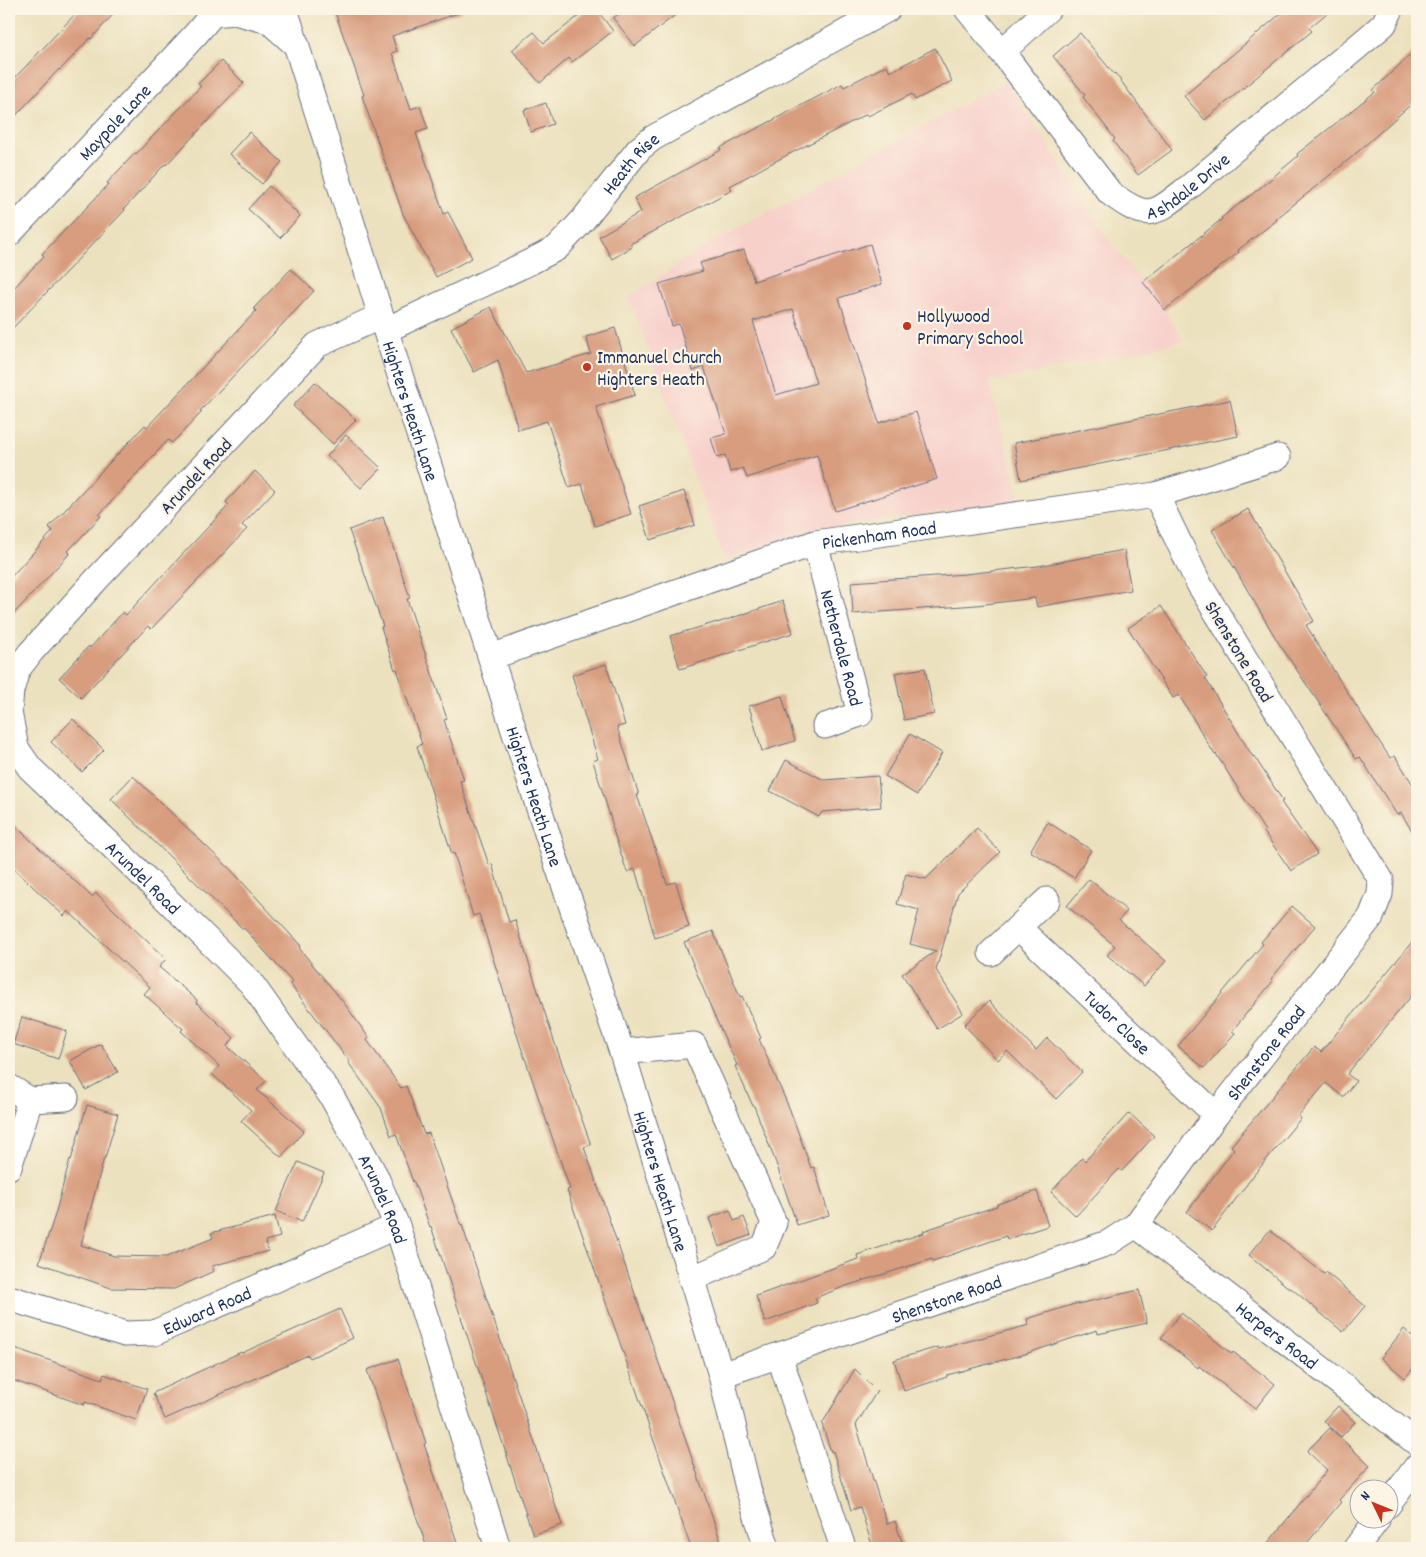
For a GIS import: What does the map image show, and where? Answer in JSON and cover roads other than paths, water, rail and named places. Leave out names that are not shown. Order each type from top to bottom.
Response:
[{"type":"street","name":"Highters Heath Lane","points":[[285,9],[383,323],[555,858],[622,1052],[721,1375],[748,1488],[767,1548]]},
{"type":"street","name":"Heath Rise","points":[[383,323],[530,262],[557,248],[582,222],[639,150],[653,138],[888,9]]},
{"type":"street","points":[[967,9],[1002,52],[1048,9]]},
{"type":"street","name":"Ashdale Drive","points":[[1002,52],[1110,193],[1138,210],[1150,213],[1162,208],[1188,188],[1369,37],[1384,24],[1391,9]]},
{"type":"street","points":[[215,11],[234,12],[269,21],[297,46]]},
{"type":"street","name":"Maypole Lane","points":[[9,234],[215,11]]},
{"type":"street","name":"Arundel Road","points":[[383,323],[317,345],[95,581],[31,652],[17,670],[11,691],[9,712],[16,748],[30,768],[136,869],[250,983],[332,1097],[375,1175],[397,1226],[498,1548]]},
{"type":"street","name":"Pickenham Road","points":[[491,657],[815,543],[1156,495],[1278,457]]},
{"type":"street","name":"Shenstone Road","points":[[721,1375],[1108,1243],[1136,1226],[1216,1115],[1371,917],[1380,894],[1381,880],[1199,584],[1156,495]]},
{"type":"street","name":"Netherdale Road","points":[[815,543],[860,714],[825,726]]},
{"type":"street","points":[[991,953],[1047,900]]},
{"type":"street","name":"Tudor Close","points":[[1019,928],[1216,1115]]},
{"type":"street","points":[[622,1052],[694,1045],[774,1223],[764,1248],[691,1279]]},
{"type":"street","points":[[9,1087],[30,1100],[66,1098]]},
{"type":"street","points":[[9,1167],[30,1100]]},
{"type":"street","name":"Edward Road","points":[[9,1298],[125,1334],[154,1334],[397,1226]]},
{"type":"street","name":"Harpers Road","points":[[1136,1226],[1417,1443]]},
{"type":"street","points":[[780,1355],[843,1548]]},
{"type":"street","points":[[1398,1492],[1417,1466]]},
{"type":"street","points":[[1356,1548],[1370,1530]]},
{"type":"place","name":"Hollywood Primary School","points":[[907,326]]},
{"type":"place","name":"Immanuel Church Highters Heath","points":[[587,367]]}]
